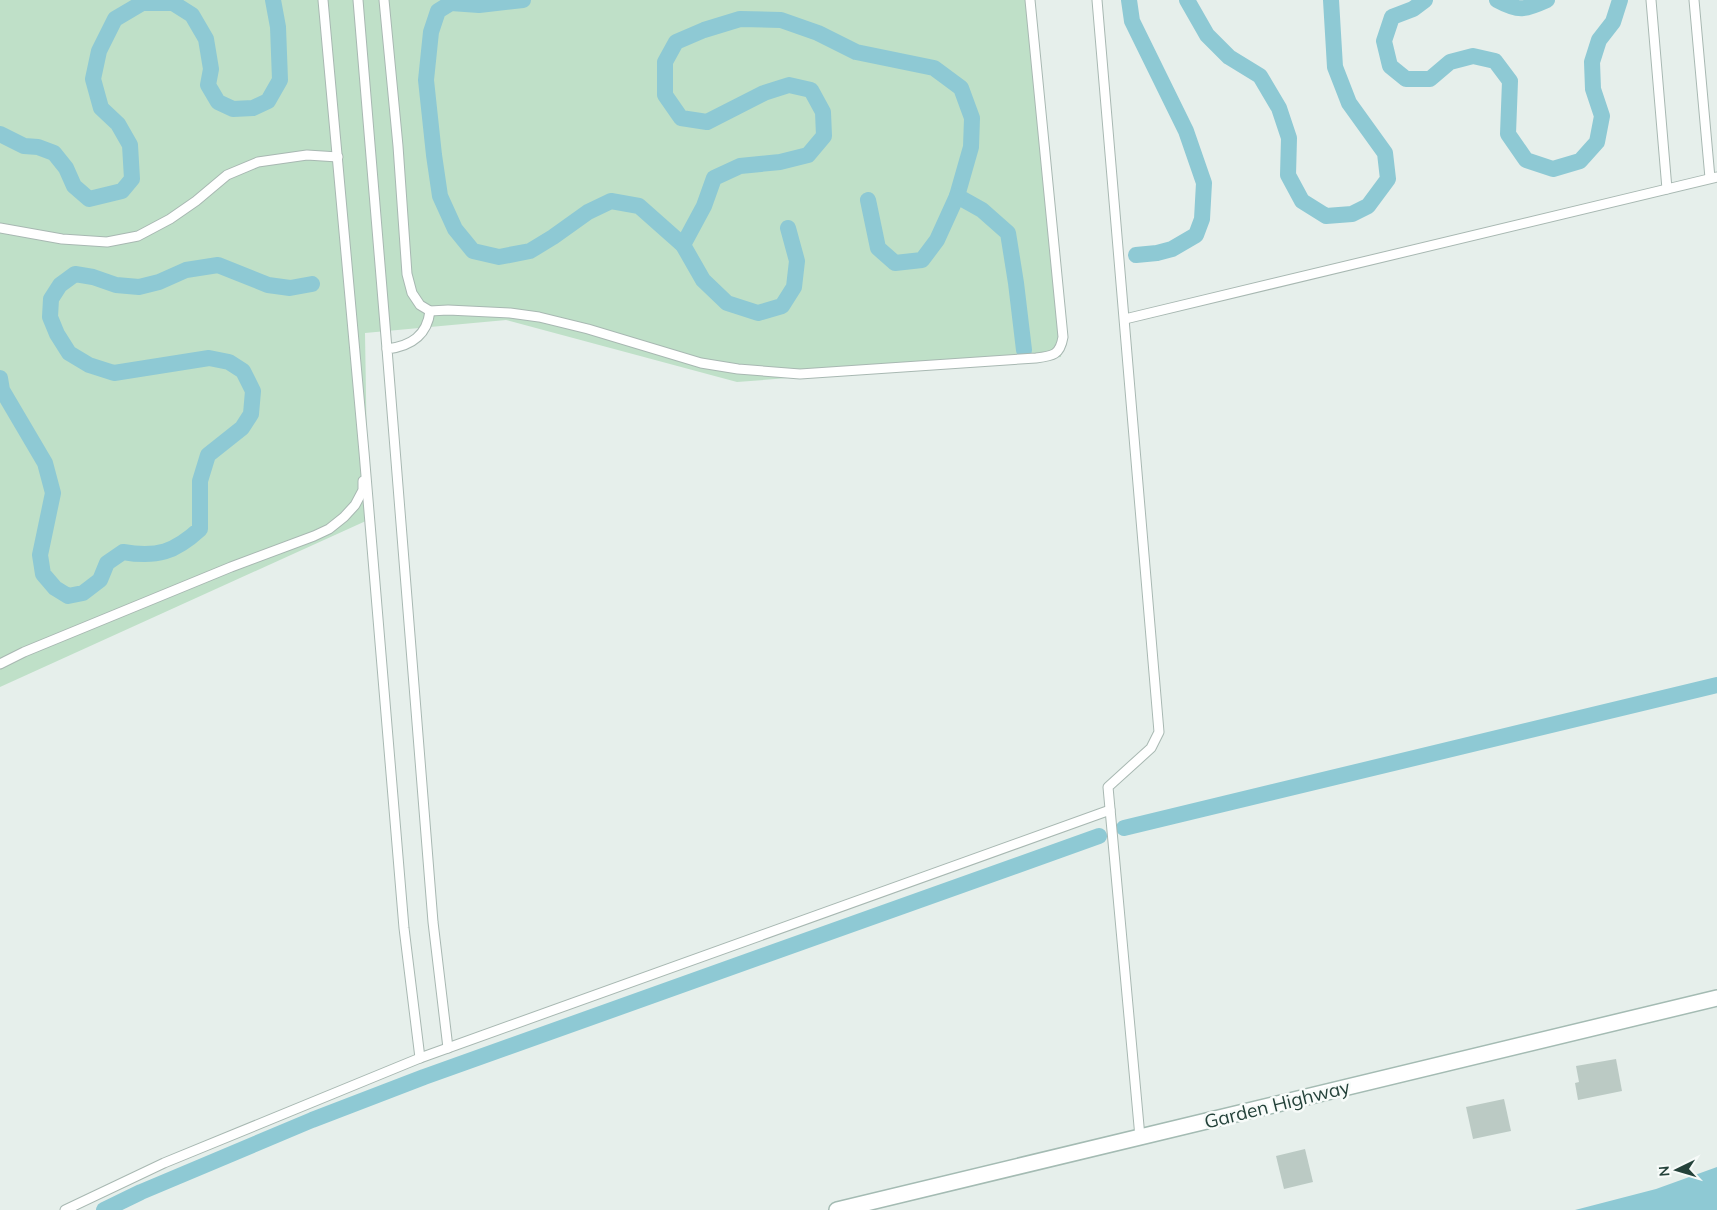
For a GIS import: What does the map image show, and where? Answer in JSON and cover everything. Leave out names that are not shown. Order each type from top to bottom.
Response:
[{"type":"main road","name":"Garden Highway","points":[[838,1210],[1717,998]]},
{"type":"lane","points":[[323,0],[364,452],[404,928],[420,1058]]},
{"type":"lane","points":[[358,0],[433,922],[448,1048]]},
{"type":"lane","points":[[384,0],[398,146],[407,274],[412,293],[420,305],[430,311],[510,312],[539,317],[588,329],[701,363],[800,374],[1016,360],[1049,356],[1057,353],[1062,345],[1063,337],[1030,0]]},
{"type":"lane","points":[[1097,0],[1159,732],[1151,748],[1108,788],[1140,1137]]},
{"type":"lane","points":[[1651,0],[1667,189]]},
{"type":"lane","points":[[1124,319],[1714,177],[1694,0]]},
{"type":"lane","points":[[0,228],[62,239],[107,242],[138,236],[170,219],[196,201],[227,175],[258,162],[307,155],[338,157]]},
{"type":"lane","points":[[387,349],[402,347],[415,340],[429,322],[430,311]]},
{"type":"lane","points":[[0,664],[24,652],[204,578],[314,536],[329,528],[344,517],[355,505],[362,490],[364,452]]},
{"type":"lane","points":[[65,1210],[164,1163],[420,1058],[1110,810]]},
{"type":"green space","points":[[0,0],[1034,0],[1061,357],[737,382],[506,320],[365,333],[368,520],[0,687]]},
{"type":"water","points":[[1717,1167],[1717,1210],[1575,1210],[1656,1189]]},
{"type":"building","points":[[1616,1059],[1622,1091],[1578,1100],[1575,1083],[1579,1082],[1576,1066]]},
{"type":"building","points":[[1504,1099],[1511,1131],[1473,1139],[1466,1107]]},
{"type":"building","points":[[1305,1149],[1313,1182],[1284,1189],[1276,1156]]},
{"type":"waterway","points":[[0,134],[24,146],[38,147],[54,153],[66,168],[74,186],[89,199],[122,191],[132,179],[130,145],[118,124],[101,108],[93,79],[99,51],[115,19],[142,3],[173,3],[192,15],[206,39],[211,69],[208,85],[218,102],[233,109],[253,108],[268,101],[280,80],[278,27],[273,0]]},
{"type":"waterway","points":[[523,0],[479,5],[451,3],[438,11],[431,32],[426,80],[440,196],[455,229],[473,251],[499,257],[530,251],[588,212],[611,201],[639,206],[683,245],[704,206],[714,178],[740,166],[780,162],[808,155],[824,136],[823,112],[811,90],[789,85],[764,93],[707,122],[681,118],[665,95],[665,62],[676,42],[704,30],[740,19],[781,20],[818,33],[856,52],[934,68],[961,88],[972,118],[971,147],[957,196],[982,210],[1008,233],[1024,350]]},
{"type":"waterway","points":[[1129,0],[1132,21],[1186,131],[1204,183],[1202,219],[1196,235],[1172,249],[1136,255]]},
{"type":"waterway","points":[[1187,0],[1207,35],[1229,57],[1260,76],[1279,108],[1289,138],[1288,175],[1302,201],[1326,216],[1352,214],[1368,206],[1388,179],[1385,153],[1349,103],[1335,67],[1331,0]]},
{"type":"waterway","points":[[1425,0],[1413,9],[1392,17],[1384,41],[1390,66],[1406,79],[1430,79],[1450,62],[1473,56],[1495,61],[1510,81],[1508,134],[1526,160],[1553,169],[1580,161],[1597,142],[1602,116],[1593,89],[1592,62],[1599,40],[1613,22],[1620,0]]},
{"type":"waterway","points":[[1497,0],[1517,8],[1527,8],[1547,0]]},
{"type":"waterway","points":[[868,200],[878,248],[895,263],[922,260],[937,240],[957,196]]},
{"type":"waterway","points":[[683,245],[703,280],[727,303],[758,313],[782,306],[794,287],[797,261],[788,228]]},
{"type":"waterway","points":[[0,378],[2,390],[45,463],[53,493],[40,555],[43,574],[55,588],[68,596],[83,593],[100,580],[107,563],[123,552],[146,554],[165,551],[182,543],[200,529],[200,481],[208,455],[242,428],[251,414],[253,391],[243,371],[229,362],[209,358],[114,373],[89,365],[69,353],[57,334],[50,317],[51,299],[60,285],[75,274],[93,277],[116,285],[139,287],[159,282],[186,270],[218,265],[268,285],[290,288],[312,284]]},
{"type":"waterway","points":[[1124,828],[1717,685]]},
{"type":"waterway","points":[[104,1210],[141,1192],[312,1120],[424,1077],[1099,836]]}]
